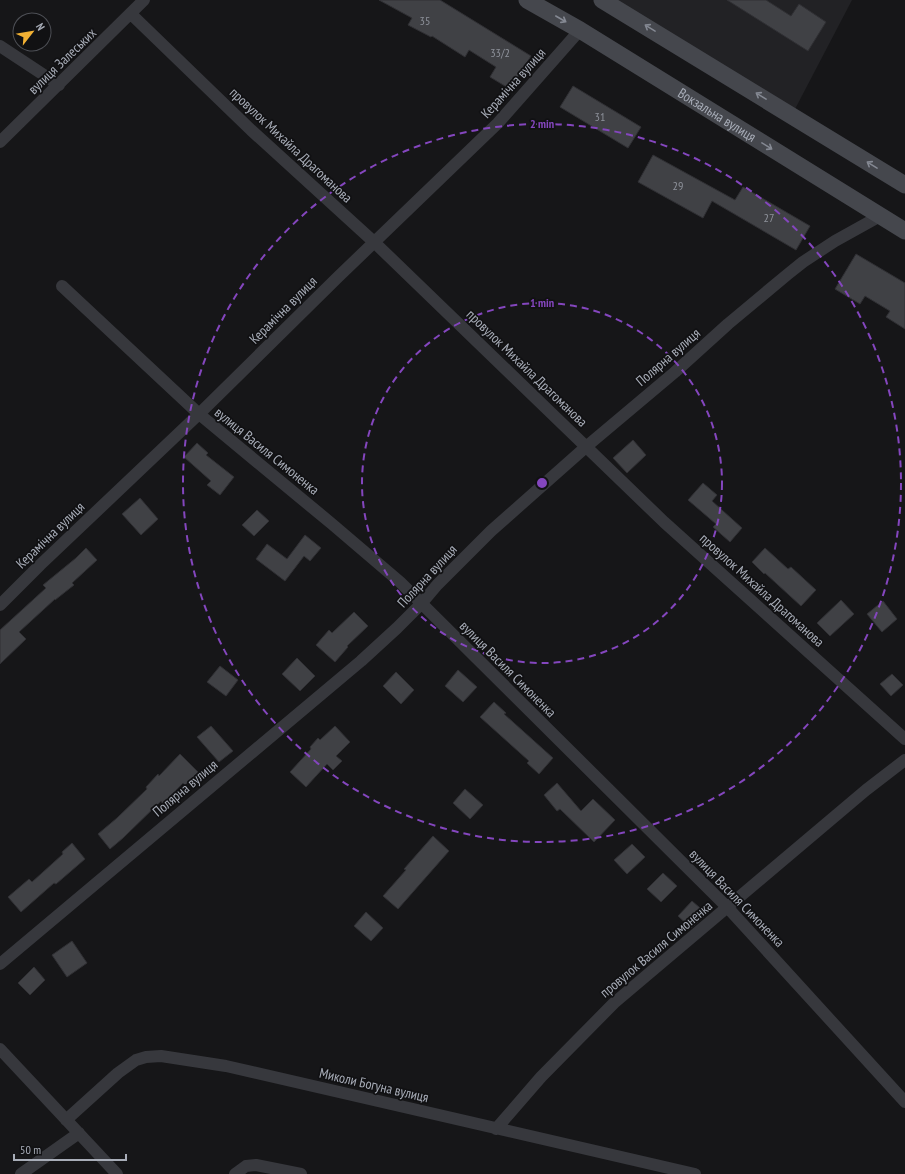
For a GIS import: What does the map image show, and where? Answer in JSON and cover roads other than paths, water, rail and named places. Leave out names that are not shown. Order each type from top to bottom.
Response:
[{"type":"street","name":"вулиця Залеських","points":[[0,142],[144,0]]},
{"type":"street","name":"Вокзальна вулиця","points":[[527,0],[580,30],[905,231]]},
{"type":"street","points":[[602,0],[905,185]]},
{"type":"street","name":"провулок Михайла Драгоманова","points":[[131,14],[251,130],[374,242],[664,522],[905,739]]},
{"type":"street","name":"Керамічна вулиця","points":[[0,605],[498,123],[580,30]]},
{"type":"street","points":[[0,46],[59,85]]},
{"type":"street","name":"Полярна вулиця","points":[[0,964],[361,660],[397,628],[491,531],[587,446],[675,372],[728,324],[788,274],[835,241],[880,216]]},
{"type":"street","name":"вулиця Василя Симоненка","points":[[62,286],[198,414],[349,538],[400,582],[728,908],[905,1102]]},
{"type":"street","name":"провулок Василя Симоненка","points":[[496,1129],[541,1077],[614,1003],[866,790],[905,760]]},
{"type":"street","points":[[0,1049],[117,1174]]},
{"type":"street","name":"Миколи Богуна вулиця","points":[[66,1120],[118,1073],[136,1060],[146,1057],[160,1056],[226,1066],[694,1174]]},
{"type":"street","points":[[21,1174],[79,1133]]},
{"type":"street","points":[[235,1174],[246,1166],[256,1165],[301,1174]]}]
